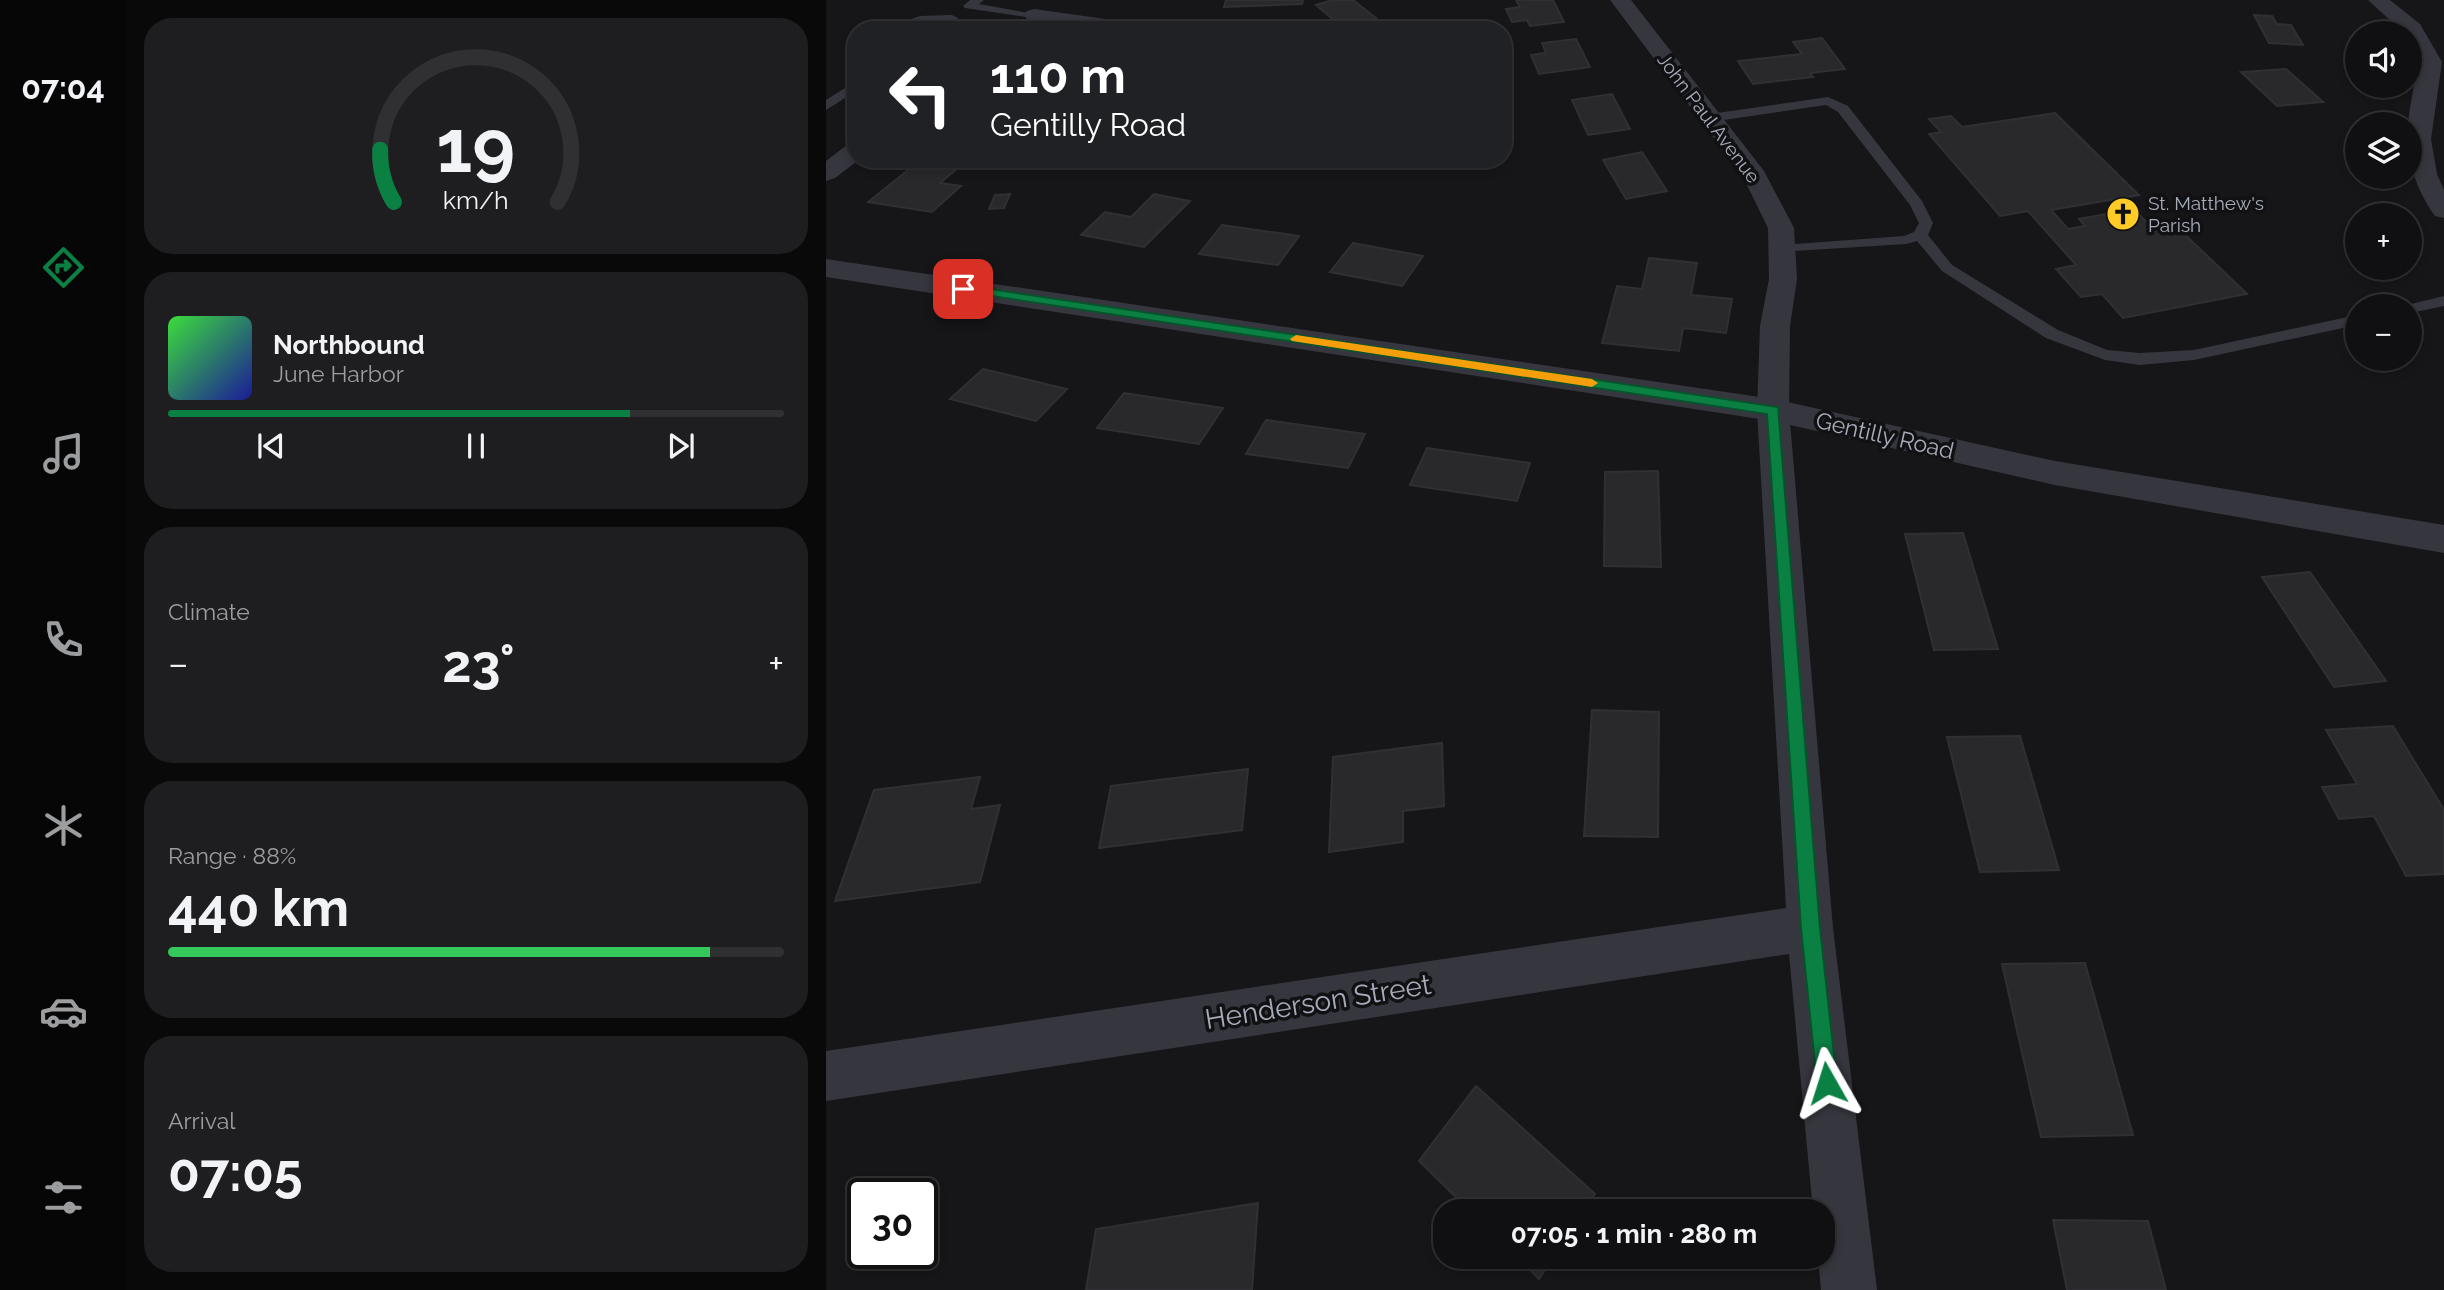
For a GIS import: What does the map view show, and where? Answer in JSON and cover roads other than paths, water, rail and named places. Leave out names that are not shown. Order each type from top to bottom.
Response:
[{"type":"street","points":[[1026,21],[1055,0]]},
{"type":"street","name":"John Paul Avenue","points":[[1620,0],[1755,176],[1781,228],[1783,279],[1775,326],[1773,410],[1810,928],[1849,1290]]},
{"type":"street","points":[[2378,0],[2412,29],[2431,62],[2423,97],[2416,153],[2428,190],[2444,209]]},
{"type":"street","points":[[1034,15],[1077,21]]},
{"type":"street","points":[[826,173],[847,157]]},
{"type":"street","name":"Gentilly Road","points":[[826,268],[1773,410],[2054,473],[2444,539]]},
{"type":"street","name":"Henderson Street","points":[[826,1076],[1810,928]]},
{"type":"lane","points":[[948,21],[973,3],[1034,15]]},
{"type":"lane","points":[[914,21],[952,18]]},
{"type":"lane","points":[[826,106],[847,91]]},
{"type":"lane","points":[[1710,118],[1803,102],[1828,101],[1843,109],[1917,204],[1926,223],[1920,235],[1906,240],[1782,248]]},
{"type":"lane","points":[[1920,235],[1947,268],[2052,334],[2105,355],[2140,359],[2194,355],[2345,323]]},
{"type":"lane","points":[[2422,306],[2444,301]]},
{"type":"place","name":"St. Matthew's Parish","points":[[2123,214]]}]
